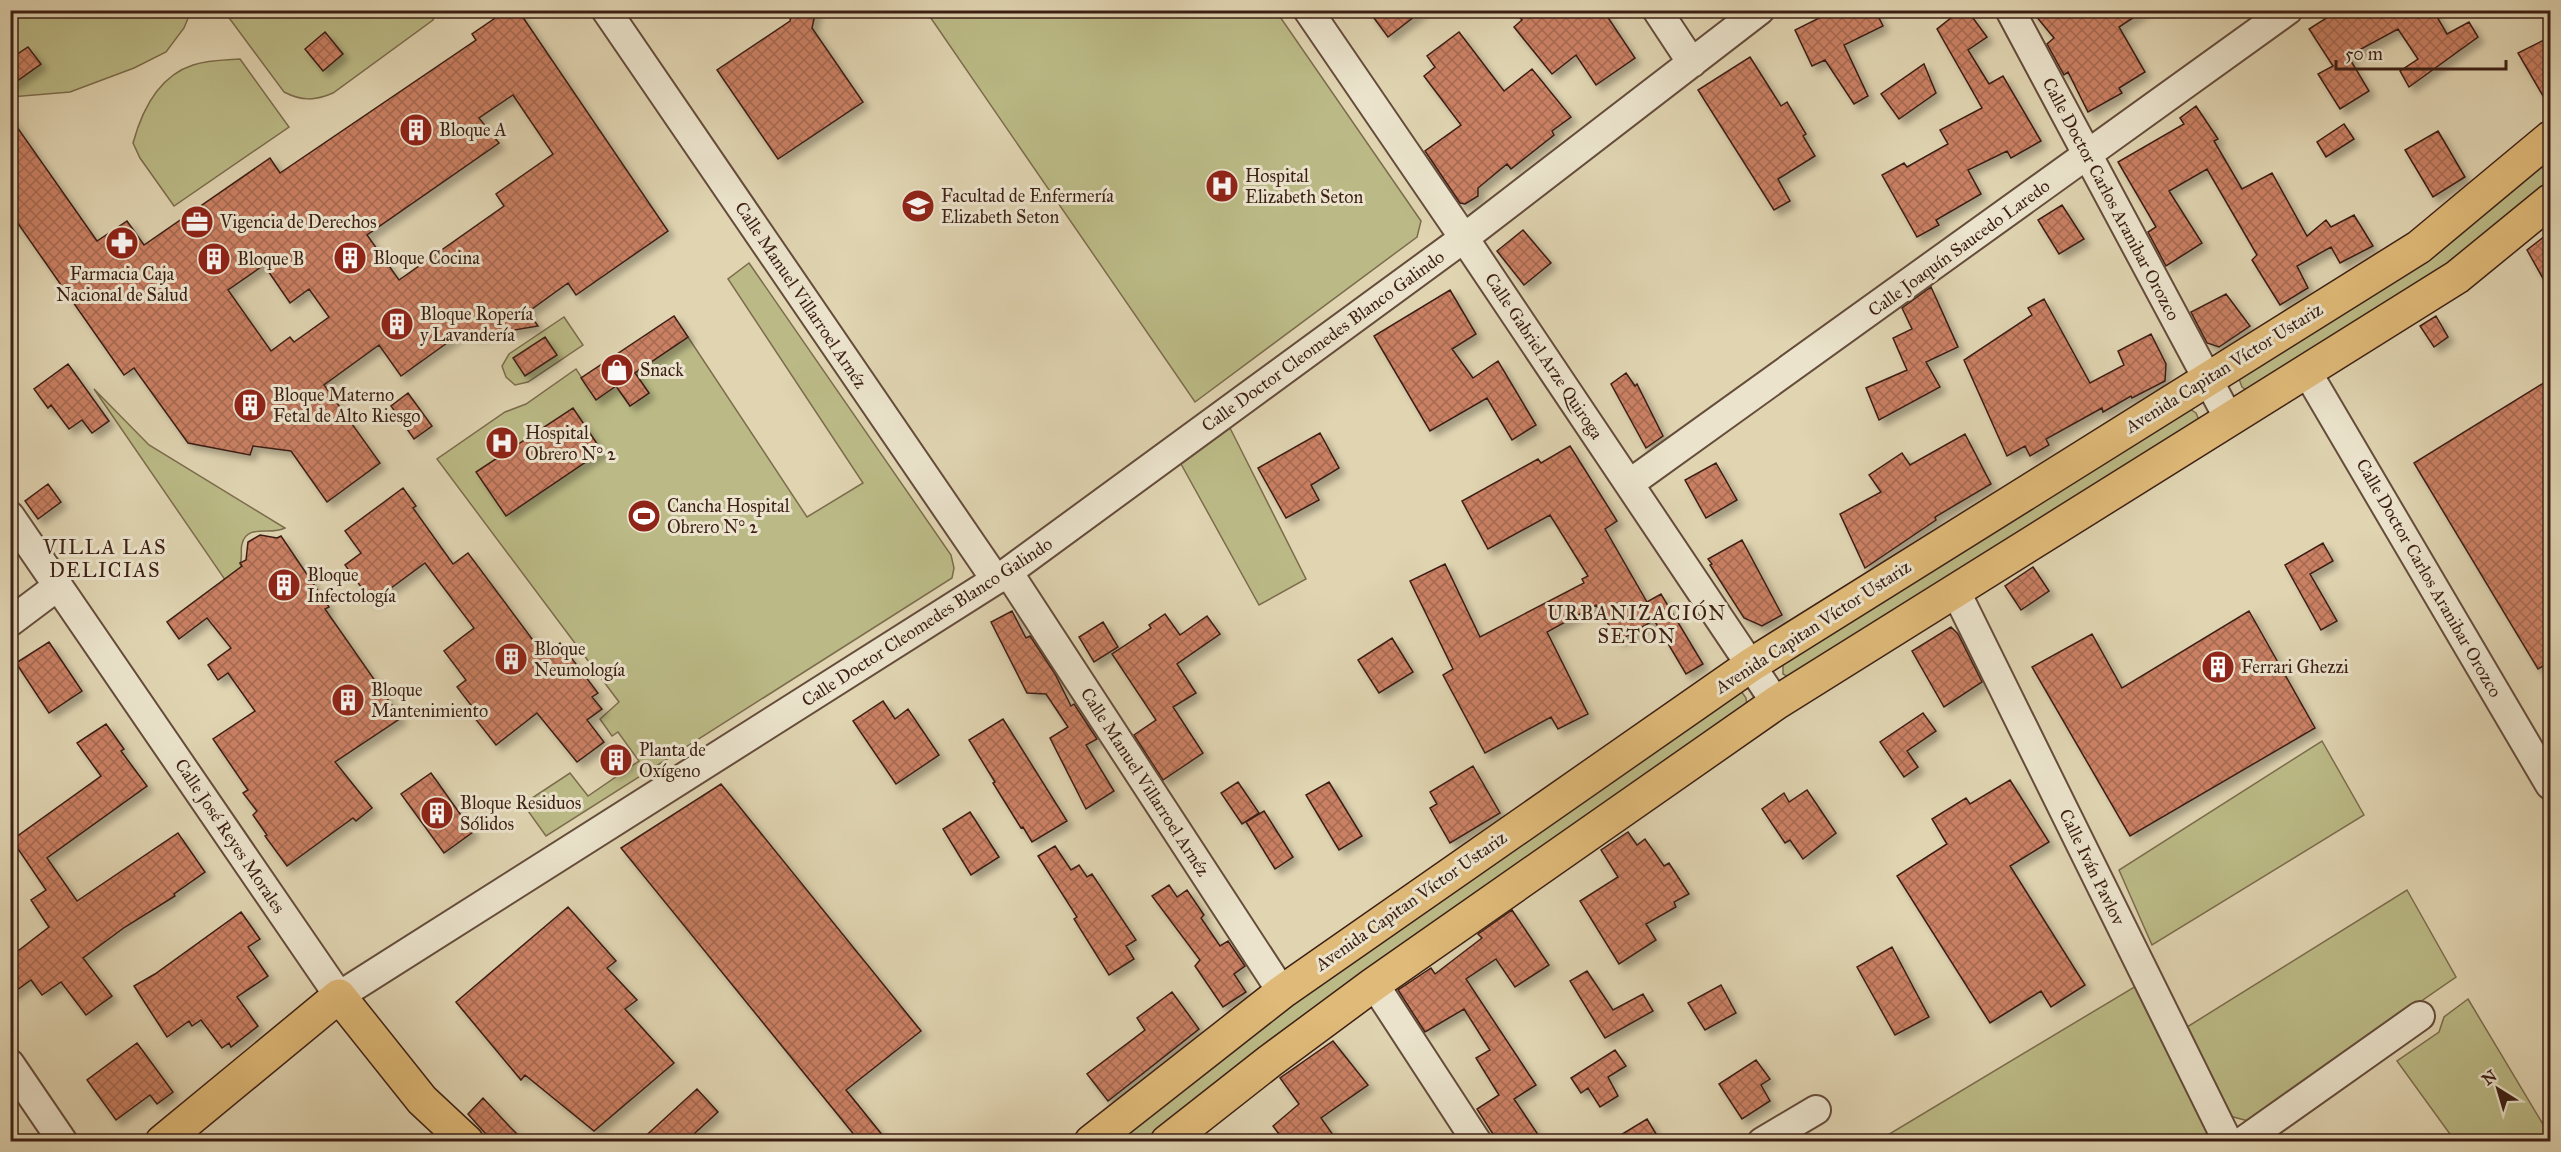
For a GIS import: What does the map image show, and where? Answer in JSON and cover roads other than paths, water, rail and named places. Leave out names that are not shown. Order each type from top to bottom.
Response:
[{"type":"main road","name":"Avenida Capitan Víctor Ustariz","points":[[1091,1142],[1282,992],[1751,665],[2419,247],[2550,138]]},
{"type":"main road","points":[[1167,1142],[1270,1061],[1374,984],[1776,704],[2229,418],[2457,278],[2550,201]]},
{"type":"main road","name":"Calle Doctor Cleomedes Blanco Galindo","points":[[162,1142],[339,996]]},
{"type":"main road","name":"Calle José Reyes Morales","points":[[339,996],[422,1100],[467,1142]]},
{"type":"street","name":"Calle Manuel Villarroel Arnéz","points":[[606,10],[1002,576],[1282,992]]},
{"type":"street","name":"Calle Gabriel Arze Quiroga","points":[[1308,10],[1464,238],[1776,704]]},
{"type":"street","points":[[1657,10],[1692,63]]},
{"type":"street","name":"Calle Doctor Cleomedes Blanco Galindo","points":[[339,996],[1002,576],[1464,238],[1760,10]]},
{"type":"street","name":"Calle Doctor Carlos Aranibar Orozco","points":[[2010,10],[2229,418]]},
{"type":"street","name":"Calle Joaquín Saucedo Laredo","points":[[1629,484],[2288,10]]},
{"type":"street","name":"Calle Doctor Carlos Aranibar Orozco","points":[[2307,372],[2550,785]]},
{"type":"street","name":"Calle José Reyes Morales","points":[[10,516],[339,996]]},
{"type":"street","points":[[10,622],[58,586]]},
{"type":"street","name":"Calle Iván Pavlov","points":[[1956,592],[2228,1142]]},
{"type":"street","points":[[1374,984],[1477,1142]]},
{"type":"street","points":[[2242,1142],[2420,1016]]},
{"type":"street","points":[[10,1064],[63,1142]]},
{"type":"street","points":[[1762,1142],[1816,1110]]},
{"type":"place","name":"Bloque A","points":[[416,130]]},
{"type":"place","name":"Hospital Elizabeth Seton","points":[[1222,186]]},
{"type":"place","name":"Facultad de Enfermería Elizabeth Seton","points":[[918,206]]},
{"type":"place","name":"Vigencia de Derechos","points":[[197,222]]},
{"type":"place","name":"Farmacia Caja Nacional de Salud","points":[[122,243]]},
{"type":"place","name":"Bloque Cocina","points":[[350,258]]},
{"type":"place","name":"Bloque B","points":[[214,259]]},
{"type":"place","name":"Bloque Ropería y Lavandería","points":[[397,324]]},
{"type":"place","name":"Snack","points":[[617,370]]},
{"type":"place","name":"Bloque Materno Fetal de Alto Riesgo","points":[[250,405]]},
{"type":"place","name":"Hospital Obrero N° 2","points":[[502,443]]},
{"type":"place","name":"Cancha Hospital Obrero N° 2","points":[[644,516]]},
{"type":"place","name":"Bloque Infectología","points":[[284,585]]},
{"type":"place","name":"Bloque Neumología","points":[[511,659]]},
{"type":"place","name":"Ferrari Ghezzi","points":[[2218,667]]},
{"type":"place","name":"Bloque Mantenimiento","points":[[348,700]]},
{"type":"place","name":"Planta de Oxígeno","points":[[616,760]]},
{"type":"place","name":"Bloque Residuos Sólidos","points":[[437,813]]},
{"type":"district","name":"VILLA LAS DELICIAS","points":[[105,558]]},
{"type":"district","name":"URBANIZACIÓN SETON","points":[[1637,624]]}]
